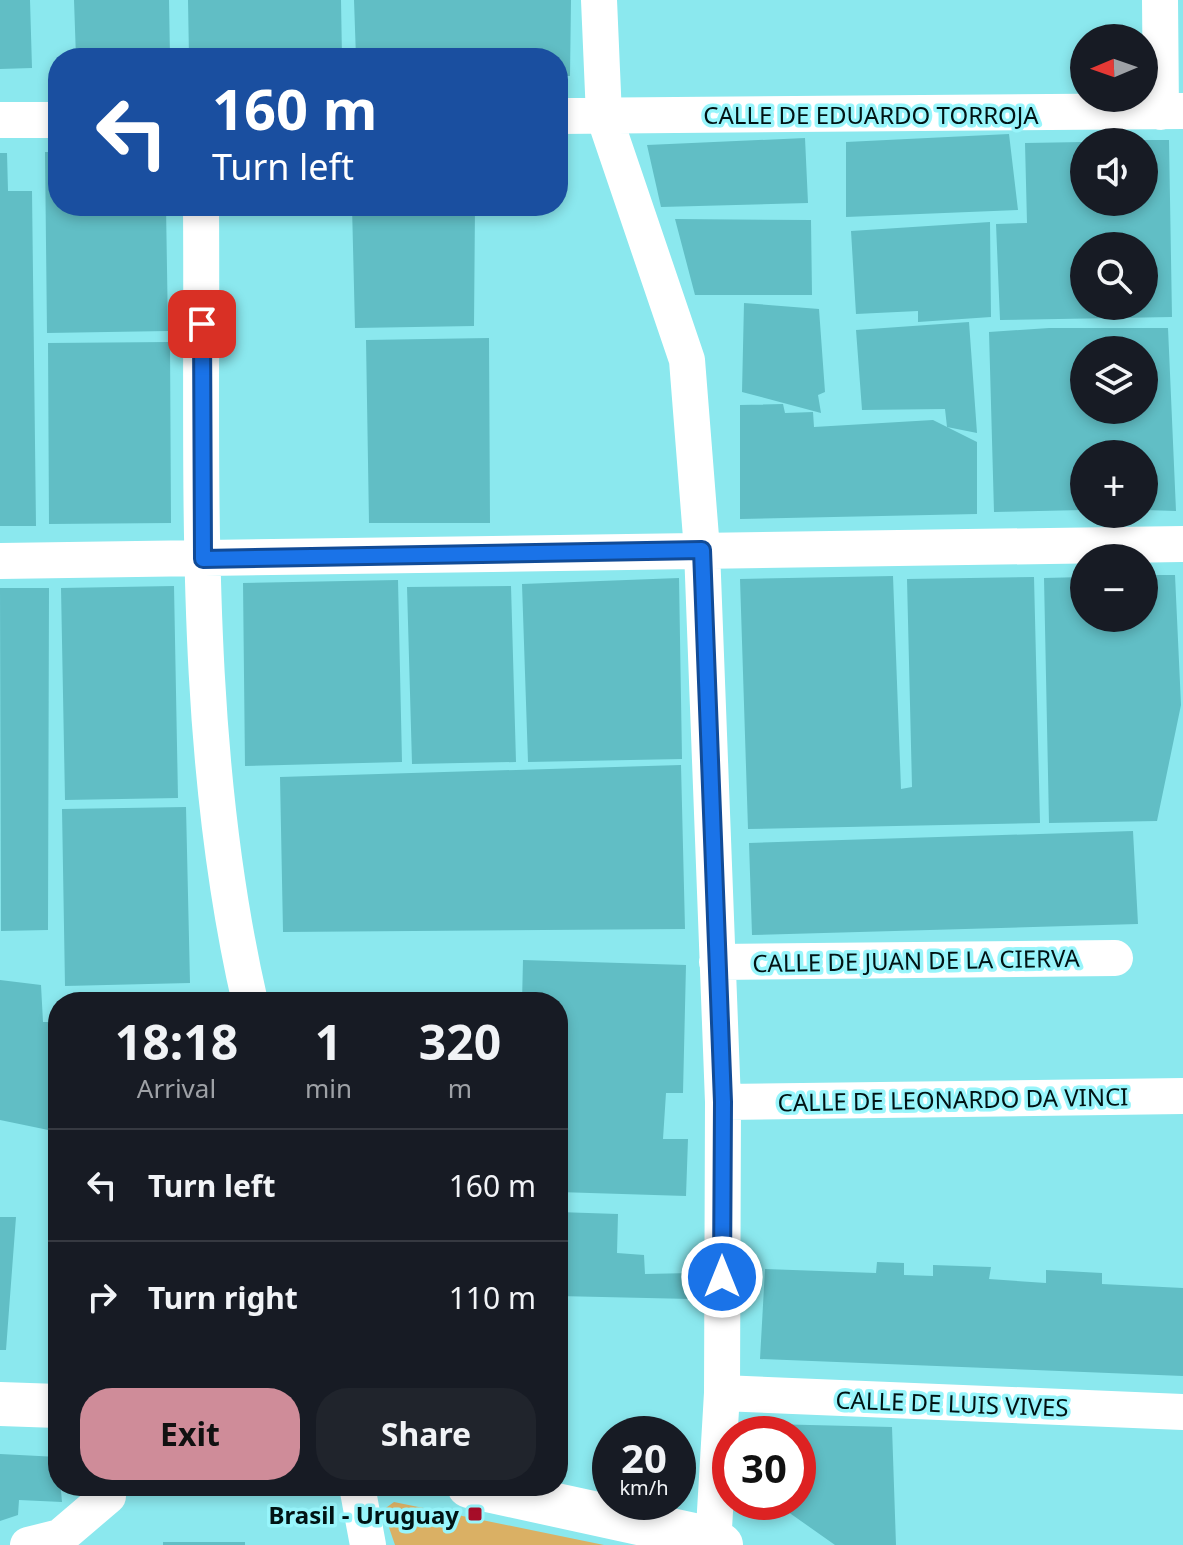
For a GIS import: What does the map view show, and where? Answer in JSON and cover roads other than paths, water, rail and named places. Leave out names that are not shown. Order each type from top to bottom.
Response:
[{"type":"street","points":[[512,1496],[715,1543],[722,1393],[723,1102],[702,550],[687,360],[604,116],[599,0]]},
{"type":"street","points":[[1160,0],[1172,112]]},
{"type":"street","name":"CALLE DE EDUARDO TORROJA","points":[[568,116],[1172,112]]},
{"type":"street","points":[[0,120],[48,120]]},
{"type":"street","points":[[201,216],[203,559],[210,736],[236,941],[248,992]]},
{"type":"street","points":[[0,561],[1183,544]]},
{"type":"street","name":"CALLE DE JUAN DE LA CIERVA","points":[[717,962],[1115,958]]},
{"type":"street","name":"CALLE DE LEONARDO DA VINCI","points":[[723,1102],[1183,1096]]},
{"type":"street","name":"CALLE DE LUIS VIVES","points":[[722,1393],[1183,1412]]},
{"type":"street","points":[[0,1404],[48,1406]]},
{"type":"street","points":[[28,1545],[60,1537],[108,1496]]},
{"type":"street","points":[[359,1496],[368,1545]]},
{"type":"place","name":"Brasil - Uruguay","points":[[475,1514]]}]
